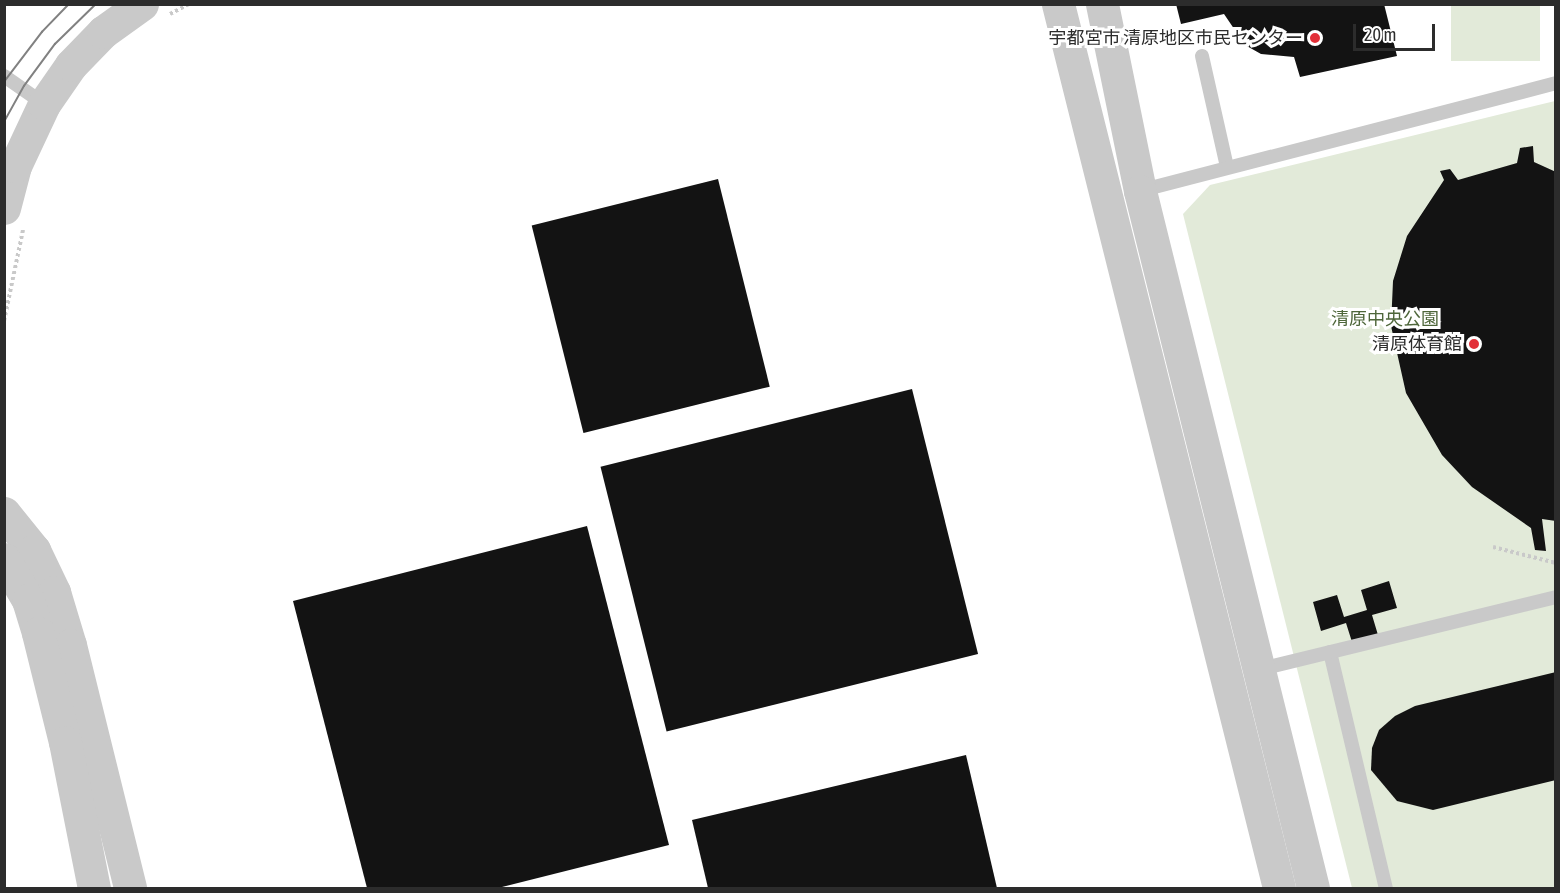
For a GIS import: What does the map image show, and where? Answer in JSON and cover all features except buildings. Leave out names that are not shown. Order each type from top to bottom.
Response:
[{"type":"street","points":[[1058,4],[1124,195],[1261,669],[1313,888]]},
{"type":"street","points":[[1102,4],[1124,195],[1279,888]]},
{"type":"street","points":[[15,215],[15,166],[44,104],[71,65],[103,32],[152,11]]},
{"type":"street","points":[[4,513],[34,550],[54,592],[70,645],[130,888]]},
{"type":"street","points":[[4,559],[28,600],[38,633],[65,742],[93,888]]},
{"type":"lane","points":[[1202,56],[1227,167]]},
{"type":"lane","points":[[4,76],[44,104]]},
{"type":"lane","points":[[1124,195],[1556,83]]},
{"type":"lane","points":[[1261,669],[1556,597]]},
{"type":"lane","points":[[1330,652],[1386,888]]},
{"type":"path","points":[[152,11],[189,4]]},
{"type":"path","points":[[4,321],[15,215]]},
{"type":"path","points":[[1493,547],[1556,563]]},
{"type":"green space","points":[[1451,5],[1540,5],[1540,61],[1451,61]]},
{"type":"green space","name":"清原中央公園","points":[[1555,101],[1555,888],[1352,888],[1183,214],[1210,185]]},
{"type":"tram line","points":[[4,82],[42,32],[69,4]]},
{"type":"tram line","points":[[4,122],[24,86],[55,44],[96,4]]},
{"type":"place","name":"宇都宮市 清原地区市民センター","points":[[1315,38]]},
{"type":"place","name":"清原体育館","points":[[1474,344]]}]
